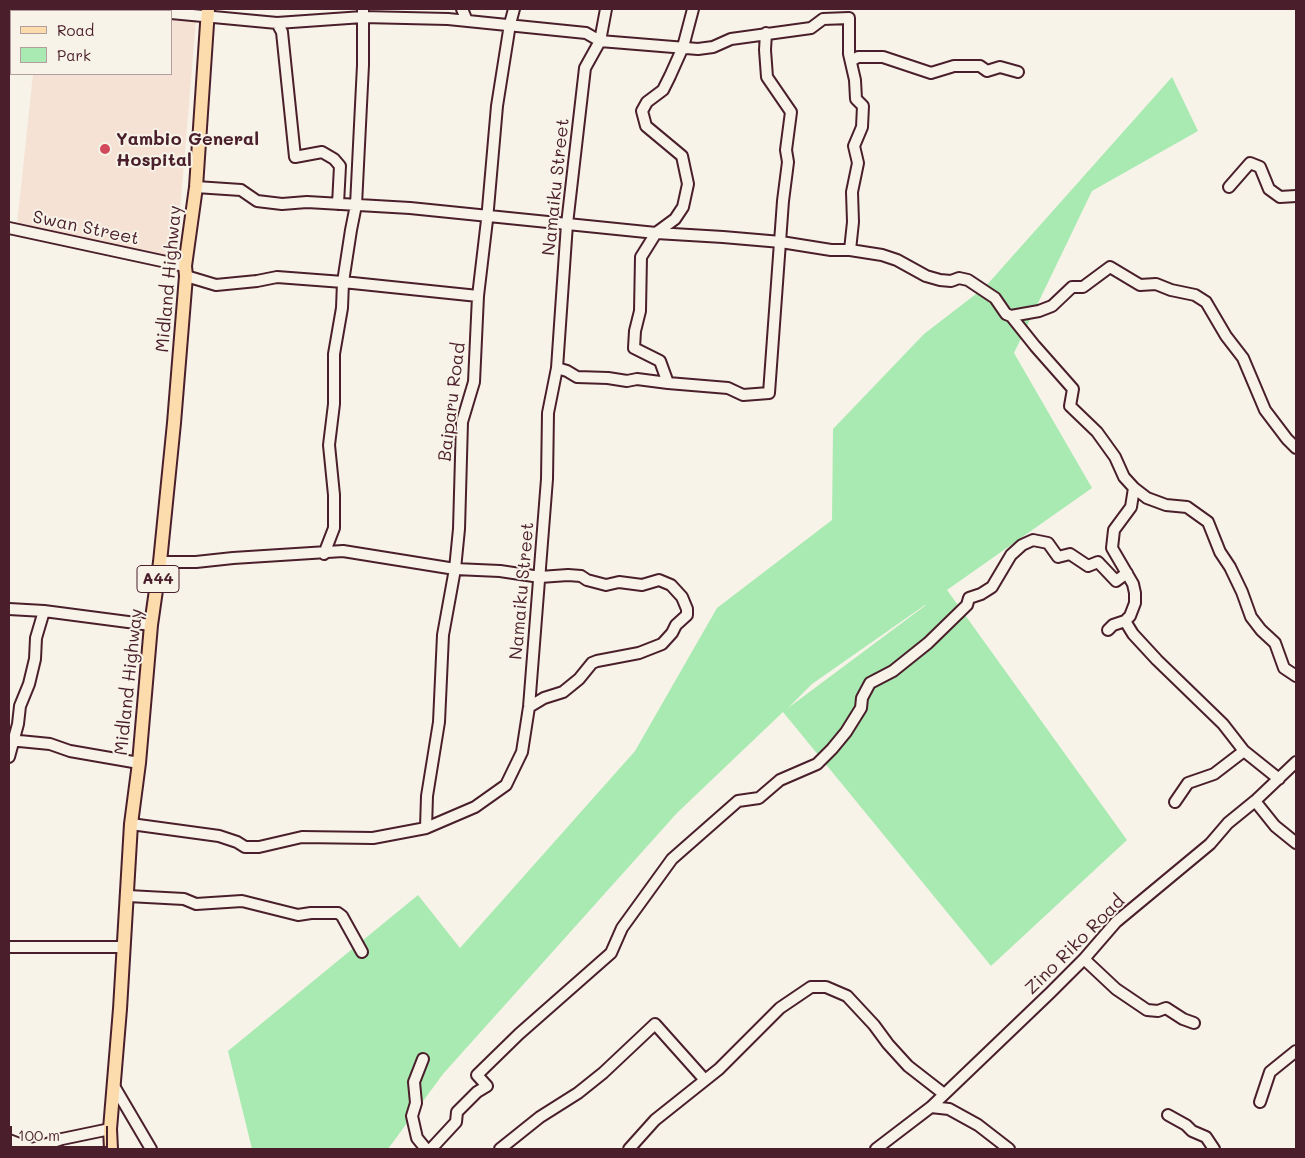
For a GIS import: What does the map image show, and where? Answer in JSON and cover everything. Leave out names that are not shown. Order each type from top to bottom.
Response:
[{"type":"main road","name":"Midland Highway","points":[[111,1149],[110,1129],[128,896],[130,824],[139,763],[151,625],[160,562],[174,423],[186,271],[196,187],[208,12]]},
{"type":"street","points":[[107,9],[126,10]]},
{"type":"street","points":[[462,9],[467,21]]},
{"type":"street","name":"Baiparu Road","points":[[426,828],[427,796],[439,722],[444,635],[456,569],[462,422],[474,382],[478,296],[497,106],[514,9]]},
{"type":"street","name":"Namaiku Street","points":[[130,824],[220,836],[245,847],[259,847],[302,837],[373,838],[426,828],[475,807],[506,785],[522,752],[529,707],[547,479],[548,412],[557,368],[567,224],[585,68],[600,41],[606,9]]},
{"type":"street","points":[[668,383],[660,361],[634,348],[635,330],[640,311],[641,257],[656,234],[675,219],[683,207],[688,184],[682,156],[646,126],[642,111],[647,102],[662,90],[683,47],[693,9]]},
{"type":"street","points":[[172,13],[208,12],[277,22],[363,13],[510,24],[586,33],[600,41],[698,49],[713,47],[731,39],[811,28],[823,19],[849,18],[849,54],[855,80],[856,99],[863,106],[862,127],[854,146],[858,164],[852,192],[854,222],[850,250]]},
{"type":"street","points":[[324,554],[334,528],[334,495],[329,445],[334,404],[334,354],[342,308],[343,282],[356,205],[363,65],[363,13]]},
{"type":"street","points":[[277,22],[282,32],[295,157],[322,152],[334,159],[340,166],[338,204]]},
{"type":"street","points":[[557,368],[577,377],[628,381],[636,379],[728,388],[743,395],[769,393],[783,201],[788,162],[786,150],[791,112],[768,77],[765,50],[766,33]]},
{"type":"street","points":[[851,61],[858,58],[883,57],[931,72],[954,66],[980,66],[987,71],[1000,66],[1018,72]]},
{"type":"street","points":[[1229,187],[1250,163],[1260,167],[1269,189],[1280,198],[1296,196]]},
{"type":"street","points":[[196,187],[241,190],[257,201],[282,204],[307,202],[410,208],[656,234],[685,234],[781,242],[830,250],[850,250],[882,255],[897,260],[926,276],[946,281],[959,278],[968,280],[995,298],[1006,314],[1011,316],[1073,388],[1070,406],[1097,432],[1115,457],[1124,476],[1134,488],[1147,498],[1166,505],[1187,507],[1208,522],[1220,552],[1230,567],[1242,592],[1250,617],[1275,643],[1284,668],[1296,676]]},
{"type":"street","name":"Swan Street","points":[[9,228],[186,271],[216,285],[277,277],[478,296]]},
{"type":"street","points":[[1011,316],[1039,311],[1052,306],[1072,287],[1083,287],[1110,267],[1140,285],[1156,284],[1171,290],[1195,295],[1206,302],[1226,336],[1243,358],[1265,410],[1296,448]]},
{"type":"street","points":[[1108,630],[1113,625],[1125,621],[1130,616],[1135,603],[1133,584],[1112,548],[1114,530],[1131,506],[1134,488]]},
{"type":"street","points":[[431,1149],[456,1122],[457,1112],[477,1092],[487,1086],[477,1075],[519,1034],[611,953],[622,928],[672,859],[738,801],[759,798],[780,780],[817,764],[832,749],[851,724],[861,708],[862,698],[870,683],[893,671],[928,643],[967,605],[969,598],[981,594],[992,587],[1011,555],[1022,544],[1034,540],[1048,543],[1058,557],[1070,554],[1088,566],[1098,562],[1116,581],[1127,573]]},
{"type":"street","points":[[160,562],[196,562],[233,558],[324,554],[343,551],[456,569],[500,571],[540,577],[580,576],[606,585],[619,582],[642,584],[659,580],[671,585],[682,597],[688,615],[676,625],[672,633],[662,644],[639,653],[592,663],[579,679],[563,692],[544,698],[529,707]]},
{"type":"street","points":[[9,609],[44,611],[151,625]]},
{"type":"street","points":[[9,757],[11,740],[20,706],[35,659],[36,638],[44,611]]},
{"type":"street","points":[[1125,621],[1133,634],[1223,724],[1244,751],[1279,779]]},
{"type":"street","points":[[11,740],[50,744],[70,751],[139,763]]},
{"type":"street","points":[[1175,802],[1188,783],[1214,774],[1244,751]]},
{"type":"street","name":"Zino Riko Road","points":[[876,1149],[932,1107],[1050,994],[1116,922],[1210,844],[1228,823],[1256,801],[1296,762]]},
{"type":"street","points":[[1256,801],[1275,826],[1296,843]]},
{"type":"street","points":[[128,896],[184,899],[196,904],[242,900],[298,915],[338,913],[342,916],[362,952]]},
{"type":"street","points":[[9,947],[124,947]]},
{"type":"street","points":[[1084,959],[1116,989],[1147,1010],[1158,1011],[1166,1008],[1183,1019],[1194,1023]]},
{"type":"street","points":[[633,1148],[655,1120],[705,1080],[780,1008],[811,987],[826,987],[847,996],[908,1066],[944,1094]]},
{"type":"street","points":[[500,1149],[540,1117],[578,1093],[655,1024],[705,1080]]},
{"type":"street","points":[[1260,1102],[1270,1072],[1296,1051]]},
{"type":"street","points":[[423,1059],[414,1082],[416,1103],[412,1116],[417,1138],[426,1149]]},
{"type":"street","points":[[114,1086],[151,1149]]},
{"type":"street","points":[[932,1107],[949,1109],[978,1125],[1009,1149]]},
{"type":"street","points":[[1168,1115],[1192,1131],[1206,1136],[1214,1149]]},
{"type":"street","points":[[9,1140],[32,1149],[62,1139],[110,1129]]},
{"type":"shaded area","name":"Yambio General Hospital","points":[[197,9],[176,257],[17,225],[33,75],[172,75],[172,10],[40,10]]},
{"type":"green space","points":[[1172,77],[1198,131],[1092,191],[1014,353],[1092,488],[947,590],[1127,840],[991,966],[783,712],[677,813],[443,1074],[388,1149],[252,1149],[228,1051],[418,895],[460,948],[635,751],[717,608],[832,520],[833,429],[924,334],[985,287]],"holes":[[[926,605],[788,708],[812,684]]]},
{"type":"place","name":"Yambio General Hospital","points":[[105,149]]}]
